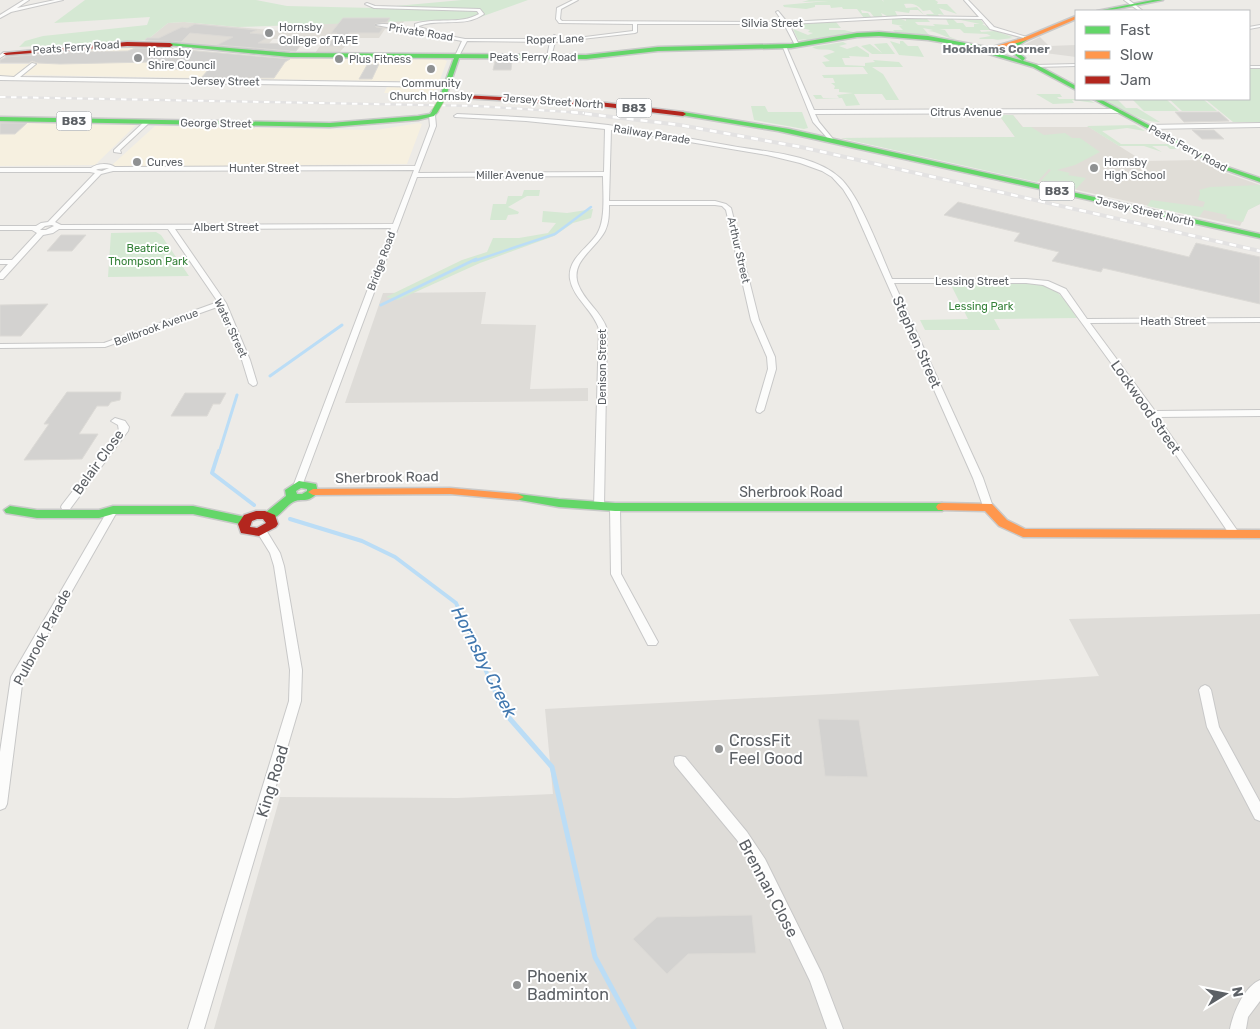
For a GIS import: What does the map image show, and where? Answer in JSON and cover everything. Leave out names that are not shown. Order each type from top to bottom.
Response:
[{"type":"main road","points":[[1105,10],[1161,0]]},
{"type":"main road","points":[[984,49],[1025,38],[1075,17]]},
{"type":"main road","name":"Peats Ferry Road","points":[[2,54],[146,44],[286,55],[592,56],[658,49],[797,45],[866,34],[924,38],[984,49],[1032,64],[1075,87]]},
{"type":"main road","points":[[924,38],[975,41],[1025,38]]},
{"type":"main road","points":[[1025,38],[1010,49],[1032,64]]},
{"type":"main road","name":"Bridge Road","points":[[433,113],[445,93],[457,56]]},
{"type":"main road","name":"Jersey Street North","points":[[445,93],[599,104],[694,116],[780,130],[1260,236]]},
{"type":"main road","name":"Peats Ferry Road","points":[[1098,100],[1119,111],[1131,114],[1150,126],[1225,164],[1260,179]]},
{"type":"main road","name":"George Street","points":[[0,119],[330,125],[404,120],[433,113]]},
{"type":"main road","name":"Jersey Street North","points":[[809,136],[830,139],[854,146]]},
{"type":"main road","points":[[5,510],[37,514],[99,514],[113,510],[193,510],[245,521],[256,515],[269,516],[292,497],[290,490],[298,484],[312,486],[313,492]]},
{"type":"main road","name":"Sherbrook Road","points":[[292,497],[304,498],[313,492],[450,491],[615,507],[988,507]]},
{"type":"main road","points":[[5,510],[66,506],[104,506],[113,510]]},
{"type":"main road","points":[[988,507],[1003,524],[1023,533],[1260,534]]},
{"type":"main road","points":[[245,521],[244,530],[252,533],[262,532],[272,524],[269,516]]},
{"type":"street","points":[[3,14],[27,0]]},
{"type":"street","points":[[3,14],[61,0]]},
{"type":"street","name":"Silvia Street","points":[[576,0],[559,8],[558,19],[561,22],[786,23],[900,18],[983,18]]},
{"type":"street","points":[[966,0],[996,30],[1025,38]]},
{"type":"street","points":[[367,4],[374,7],[478,10],[482,14],[469,19],[428,21],[416,26],[424,30],[460,35],[464,37],[464,40]]},
{"type":"street","points":[[778,12],[797,45]]},
{"type":"street","name":"Roper Lane","points":[[464,40],[553,40],[635,32],[635,22]]},
{"type":"street","name":"Private Road","points":[[378,26],[400,27],[412,31],[453,36],[464,40]]},
{"type":"street","points":[[548,57],[554,34]]},
{"type":"street","name":"Bridge Road","points":[[457,56],[464,40]]},
{"type":"street","points":[[784,46],[816,122],[816,129],[809,136]]},
{"type":"street","points":[[15,78],[34,64]]},
{"type":"street","points":[[1032,64],[1075,65]]},
{"type":"street","name":"Jersey Street","points":[[1,78],[445,93]]},
{"type":"street","name":"Citrus Avenue","points":[[813,112],[1119,111]]},
{"type":"street","name":"Bridge Road","points":[[298,484],[432,126],[433,113]]},
{"type":"street","name":"Railway Parade","points":[[457,116],[608,127],[801,161],[824,170],[841,181]]},
{"type":"street","points":[[0,170],[96,171],[109,167],[119,152],[123,151],[130,144],[128,142],[148,122]]},
{"type":"street","points":[[816,122],[830,139]]},
{"type":"street","points":[[1150,126],[1260,125]]},
{"type":"street","name":"Denison Street","points":[[599,506],[603,329],[599,318],[576,286],[573,276],[574,268],[580,258],[602,234],[606,203],[608,127]]},
{"type":"street","name":"Hunter Street","points":[[109,167],[415,171]]},
{"type":"street","points":[[0,277],[39,230],[50,223],[96,171]]},
{"type":"street","name":"Miller Avenue","points":[[415,171],[606,174]]},
{"type":"street","name":"Stephen Street","points":[[841,181],[852,197],[978,478],[988,507]]},
{"type":"street","name":"Arthur Street","points":[[606,203],[715,203],[724,205],[729,209],[755,320],[771,357],[772,369],[760,410]]},
{"type":"street","points":[[50,223],[56,224],[58,227]]},
{"type":"street","name":"Albert Street","points":[[58,227],[394,226]]},
{"type":"street","points":[[0,228],[39,230],[58,227]]},
{"type":"street","name":"Water Street","points":[[170,227],[222,303],[246,360],[253,383]]},
{"type":"street","points":[[0,262],[14,262]]},
{"type":"street","name":"Lessing Street","points":[[889,281],[1026,281],[1054,286]]},
{"type":"street","name":"Lockwood Street","points":[[1054,286],[1067,296],[1086,321],[1234,533]]},
{"type":"street","name":"Bellbrook Avenue","points":[[0,346],[105,345],[222,303]]},
{"type":"street","name":"Heath Street","points":[[1086,321],[1260,320]]},
{"type":"street","points":[[1152,414],[1260,413]]},
{"type":"street","name":"Belair Close","points":[[66,506],[123,431],[122,423],[115,421]]},
{"type":"street","points":[[615,507],[616,574],[652,642]]},
{"type":"street","name":"Pulbrook Parade","points":[[0,804],[17,677],[113,510]]},
{"type":"street","name":"King Road","points":[[196,1029],[295,701],[296,670],[279,566],[275,553],[262,532]]},
{"type":"street","points":[[1205,690],[1213,727],[1260,815]]},
{"type":"street","name":"Brennan Close","points":[[680,761],[742,836],[760,863],[817,979],[835,1029]]},
{"type":"street","points":[[1238,1029],[1240,1014],[1260,988]]},
{"type":"shaded area","name":"Hornsby College of TAFE","points":[[301,9],[407,17],[399,29],[385,29],[379,38],[352,38],[339,53],[315,53],[325,39],[273,39],[263,50],[147,40],[168,23],[184,22],[281,31]]},
{"type":"shaded area","points":[[1040,37],[1049,46],[1075,45],[1075,57],[1015,49]]},
{"type":"shaded area","points":[[151,47],[285,58],[442,59],[447,61],[439,82],[21,75],[35,63],[0,63],[9,55]]},
{"type":"shaded area","points":[[0,64],[32,64],[15,76],[0,76]]},
{"type":"shaded area","points":[[387,87],[437,88],[433,98],[419,97],[409,93],[384,93]]},
{"type":"shaded area","name":"Hornsby High School","points":[[999,115],[1013,115],[1023,127],[1089,127],[1143,161],[1201,160],[1223,172],[1260,185],[1260,204],[1248,210],[1240,226],[841,138],[1015,137]]},
{"type":"shaded area","points":[[0,122],[137,124],[95,165],[0,166]]},
{"type":"shaded area","points":[[422,124],[407,164],[115,167],[112,165],[155,126],[376,130]]},
{"type":"shaded area","points":[[486,292],[481,324],[536,325],[530,389],[588,388],[588,401],[345,403],[383,293]]},
{"type":"shaded area","points":[[1260,614],[1260,1029],[214,1029],[280,797],[457,798],[553,794],[545,709],[832,694],[1099,676],[1069,619]]},
{"type":"green space","points":[[85,0],[256,0],[287,6],[374,8],[462,0],[528,0],[475,19],[238,27],[184,22],[168,23],[147,40],[19,47],[25,41],[43,36],[147,25],[150,17],[54,23]]},
{"type":"green space","points":[[809,0],[882,0],[884,2],[883,0],[935,0],[938,2],[937,4],[947,4],[957,14],[939,8],[944,15],[938,14],[940,17],[928,16],[926,14],[934,14],[930,10],[923,11],[916,5],[904,4],[906,8],[917,7],[924,15],[918,10],[910,10],[909,13],[895,11],[898,17],[889,17],[881,13],[883,17],[874,17],[870,12],[861,10],[862,13],[868,13],[871,17],[864,18],[857,9],[815,5],[815,7],[806,9],[784,7],[783,5],[828,1],[802,2]]},
{"type":"green space","points":[[906,18],[926,18],[930,22],[915,22],[918,25],[935,26],[933,24],[949,25],[946,19],[953,19],[957,23],[963,23],[966,27],[974,27],[974,24],[980,24],[956,19],[981,20],[984,24],[982,24],[993,30],[980,30],[981,32],[995,31],[1013,38],[980,39],[991,36],[987,34],[964,33],[960,29],[939,29],[945,30],[950,37],[956,39],[928,31],[933,30],[923,28],[929,35],[895,32],[893,30],[903,30],[899,26],[903,26],[892,24],[892,19],[906,21]]},
{"type":"green space","points":[[836,22],[841,28],[829,28],[829,30],[844,30],[857,33],[803,42],[800,41],[807,39],[798,40],[793,29],[808,35],[813,33],[808,32],[810,30],[793,26],[795,24]]},
{"type":"green space","points":[[890,41],[900,44],[900,41],[903,41],[908,46],[918,46],[924,57],[899,55]]},
{"type":"green space","points":[[843,42],[847,44],[839,46],[847,49],[857,46],[869,54],[869,57],[849,56],[850,58],[842,58],[845,65],[865,66],[865,63],[875,62],[873,60],[899,62],[903,67],[872,67],[883,74],[899,100],[886,100],[882,94],[854,94],[860,105],[846,106],[842,98],[816,99],[813,95],[821,95],[823,98],[839,98],[837,95],[853,93],[839,92],[839,89],[834,89],[835,86],[831,83],[835,83],[833,78],[824,78],[822,75],[868,74],[863,67],[826,67],[822,62],[830,61],[823,56],[835,52],[812,47]]},
{"type":"green space","points":[[887,43],[895,54],[872,54],[861,46],[870,44],[882,53],[874,44]]},
{"type":"green space","points":[[1250,69],[1260,69],[1260,122],[1233,122],[1206,100],[1250,100]]},
{"type":"green space","points":[[1036,94],[1060,94],[1062,97],[1057,97],[1059,99],[1089,100],[1095,103],[1072,100],[1074,103],[1053,104]]},
{"type":"green space","points":[[1104,100],[1118,100],[1126,108],[1137,108],[1160,122],[1145,120]]},
{"type":"green space","points":[[1133,100],[1167,100],[1179,111],[1144,111]]},
{"type":"green space","points":[[1170,100],[1204,100],[1217,111],[1182,111]]},
{"type":"green space","points":[[751,106],[765,106],[768,112],[802,112],[808,128],[804,129],[754,120]]},
{"type":"green space","points":[[999,115],[1013,115],[1022,127],[1031,127],[1044,135],[1065,133],[1072,138],[1080,138],[1100,152],[1075,165],[1057,170],[1070,173],[1068,175],[1086,178],[1076,189],[1041,181],[1051,170],[1049,169],[1037,182],[841,138],[1015,137]]},
{"type":"green space","points":[[1135,125],[1145,131],[1127,128],[1102,131],[1121,144],[1169,144],[1179,149],[1170,149],[1167,146],[1152,146],[1162,152],[1144,146],[1119,146],[1087,126]]},
{"type":"green space","points":[[1260,185],[1260,204],[1248,210],[1243,222],[1226,218],[1227,215],[1204,210],[1199,217],[1147,206],[1151,200],[1203,207],[1205,202],[1198,200],[1199,190],[1210,187]]},
{"type":"green space","points":[[524,190],[540,190],[539,196],[527,196],[508,207],[519,212],[518,214],[508,215],[506,220],[490,220],[493,204],[506,204],[508,196],[522,196]]},
{"type":"green space","points":[[593,209],[591,218],[573,223],[554,236],[480,263],[398,300],[386,297],[462,260],[487,252],[493,238],[519,238],[548,233],[556,223],[542,222],[543,211],[567,213]]},
{"type":"green space","name":"Beatrice Thompson Park","points":[[156,232],[161,235],[189,276],[108,277],[111,233]]},
{"type":"green space","name":"Lessing Park","points":[[1018,282],[1046,286],[1054,290],[1061,296],[1077,318],[994,319],[1000,330],[925,330],[920,320],[968,319],[951,285]]},
{"type":"building","points":[[343,18],[390,18],[387,22],[375,24],[376,27],[383,28],[379,33],[349,33],[340,46],[328,46],[337,33],[331,33]]},
{"type":"building","points":[[195,24],[257,30],[250,33],[272,35],[258,43],[295,44],[293,46],[300,46],[296,51],[290,51],[217,45],[233,37],[190,33],[181,42],[145,40],[147,38],[159,38],[182,27],[187,28]]},
{"type":"building","points":[[135,48],[163,48],[290,59],[285,62],[274,78],[201,78],[209,69],[164,69],[150,62],[60,64],[32,61],[29,63],[0,63],[0,60],[6,57],[77,52],[128,51]]},
{"type":"building","points":[[495,61],[512,61],[511,70],[493,70]]},
{"type":"building","points":[[379,64],[372,79],[359,79],[367,65]]},
{"type":"building","points":[[1175,112],[1219,112],[1229,121],[1184,122]]},
{"type":"building","points":[[0,123],[27,123],[15,134],[0,134]]},
{"type":"building","points":[[1192,130],[1214,130],[1224,139],[1202,139]]},
{"type":"building","points":[[958,202],[1189,257],[1196,243],[1260,257],[1260,304],[1103,268],[1101,272],[1052,261],[1059,252],[1014,241],[1020,233],[944,215]]},
{"type":"building","points":[[61,235],[86,235],[72,251],[47,251]]},
{"type":"building","points":[[48,304],[21,336],[0,336],[0,305]]},
{"type":"building","points":[[67,392],[121,392],[120,400],[111,402],[108,406],[97,406],[79,434],[98,434],[82,459],[24,460],[49,424],[44,424]]},
{"type":"building","points":[[185,393],[226,393],[220,404],[213,404],[207,416],[171,416]]},
{"type":"building","points":[[818,719],[859,720],[868,777],[825,776]]},
{"type":"building","points":[[752,915],[756,953],[688,954],[667,974],[633,939],[657,917]]},
{"type":"waterway","points":[[474,261],[555,234],[591,207]]},
{"type":"waterway","points":[[381,305],[476,259]]},
{"type":"waterway","points":[[270,376],[342,325]]},
{"type":"waterway","points":[[219,453],[237,395]]},
{"type":"waterway","points":[[219,451],[212,473],[254,505]]},
{"type":"waterway","name":"Hornsby Creek","points":[[290,519],[362,541],[395,557],[456,603],[500,703]]},
{"type":"waterway","name":"Hornsby Creek","points":[[499,702],[504,712],[552,767],[595,957],[634,1029]]},
{"type":"railway","points":[[0,97],[477,106],[574,112]]},
{"type":"railway","points":[[574,112],[584,113]]},
{"type":"railway","points":[[574,112],[680,125],[801,147],[1260,251]]},
{"type":"traffic: fast","points":[[1105,10],[1161,0]]},
{"type":"traffic: fast","points":[[442,99],[457,56],[586,57],[658,49],[791,46],[857,35],[879,34],[928,38],[990,49]]},
{"type":"traffic: fast","points":[[1023,59],[1010,49],[1025,39]]},
{"type":"traffic: fast","points":[[170,45],[290,55],[457,56]]},
{"type":"traffic: fast","points":[[984,51],[1035,66],[1075,87]]},
{"type":"traffic: fast","points":[[435,111],[442,99]]},
{"type":"traffic: fast","points":[[1098,100],[1225,168],[1260,180]]},
{"type":"traffic: fast","points":[[0,119],[330,125],[418,118],[432,115],[435,111]]},
{"type":"traffic: fast","points":[[683,114],[789,131]]},
{"type":"traffic: fast","points":[[780,130],[1260,236]]},
{"type":"traffic: fast","points":[[299,484],[312,486],[313,492],[304,498],[292,497],[290,490],[299,484]]},
{"type":"traffic: fast","points":[[269,516],[292,497]]},
{"type":"traffic: fast","points":[[518,497],[559,503],[615,507],[942,507]]},
{"type":"traffic: fast","points":[[10,510],[37,514],[99,514],[113,510],[193,510],[245,521]]},
{"type":"traffic: slow","points":[[982,51],[1025,39],[1075,17]]},
{"type":"traffic: slow","points":[[313,492],[450,491],[518,497]]},
{"type":"traffic: slow","points":[[942,507],[988,507],[1003,523],[1023,533],[1260,534]]},
{"type":"traffic: jam","points":[[6,53],[127,44],[170,45]]},
{"type":"traffic: jam","points":[[445,95],[599,104],[683,114]]},
{"type":"traffic: jam","points":[[256,515],[265,515],[271,518],[272,524],[259,532],[245,530],[244,524],[248,518],[256,515]]},
{"type":"place","name":"Hornsby College of TAFE","points":[[269,33]]},
{"type":"place","name":"Hornsby Shire Council","points":[[138,58]]},
{"type":"place","name":"Plus Fitness","points":[[339,59]]},
{"type":"place","name":"Community Church Hornsby","points":[[431,69]]},
{"type":"place","name":"Curves","points":[[137,162]]},
{"type":"place","name":"Hornsby High School","points":[[1094,168]]},
{"type":"place","name":"CrossFit Feel Good","points":[[719,749]]},
{"type":"place","name":"Phoenix Badminton","points":[[517,985]]},
{"type":"district","name":"Hookhams Corner","points":[[996,49]]}]
